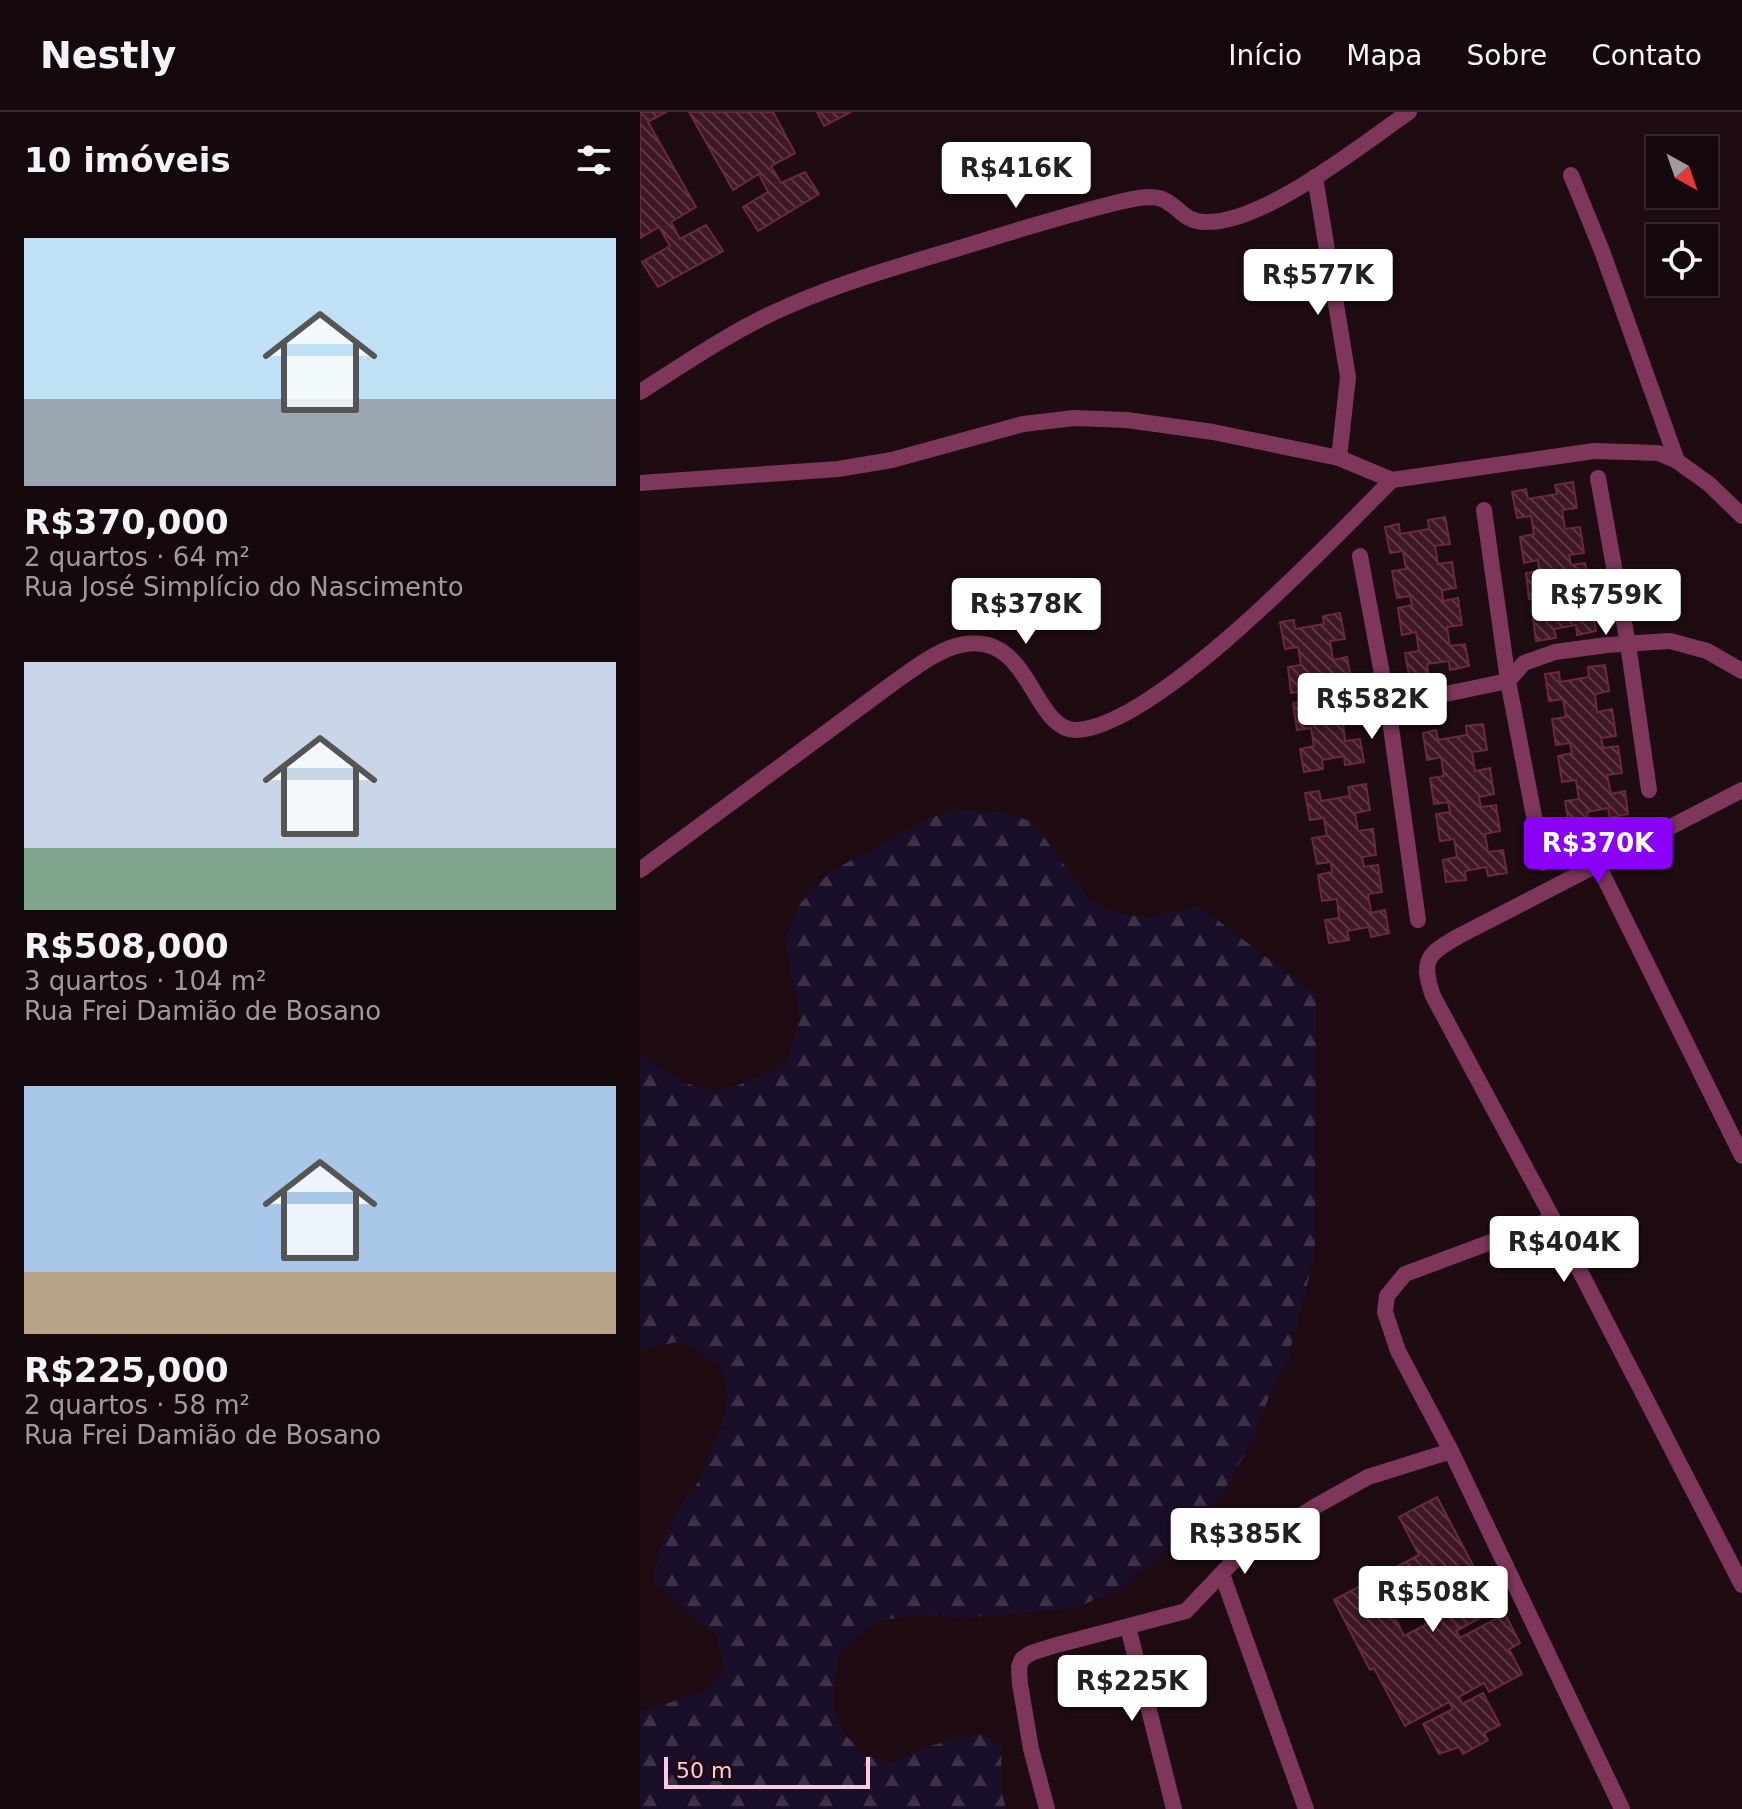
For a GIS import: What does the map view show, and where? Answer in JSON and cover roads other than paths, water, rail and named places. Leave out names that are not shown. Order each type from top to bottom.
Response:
[{"type":"street","points":[[640,392],[785,307],[859,279],[1117,203],[1161,198],[1189,219],[1204,222],[1230,219],[1277,200],[1409,112]]},
{"type":"street","points":[[1571,175],[1602,251],[1677,461]]},
{"type":"street","points":[[1315,177],[1348,377],[1339,458]]},
{"type":"street","points":[[640,483],[838,469],[892,460],[1023,424],[1074,418],[1127,420],[1213,432],[1339,458],[1392,480],[1594,451],[1658,453],[1677,461],[1709,484],[1742,516]]},
{"type":"street","points":[[1598,478],[1628,644],[1649,790]]},
{"type":"street","points":[[640,870],[896,681],[926,661],[966,644],[990,645],[1006,655],[1033,687],[1054,723],[1063,730],[1080,730],[1117,717],[1161,693],[1218,646],[1392,480]]},
{"type":"street","points":[[1484,510],[1508,681],[1543,863]]},
{"type":"street","points":[[1360,556],[1388,706],[1418,920]]},
{"type":"street","points":[[1388,706],[1508,681],[1524,663],[1555,652],[1628,644],[1670,641],[1707,651],[1742,671]]},
{"type":"street","points":[[1742,790],[1440,947],[1426,960],[1433,996],[1553,1219],[1742,1585]]},
{"type":"street","points":[[1597,863],[1742,1156]]},
{"type":"street","points":[[1553,1219],[1405,1274],[1387,1296],[1385,1312],[1398,1351],[1451,1451],[1622,1809]]},
{"type":"street","points":[[1047,1809],[1031,1749],[1020,1684],[1020,1663],[1031,1653],[1186,1611],[1243,1551],[1368,1477],[1451,1451]]},
{"type":"street","points":[[1222,1574],[1306,1809]]},
{"type":"street","points":[[1128,1627],[1174,1809]]}]
